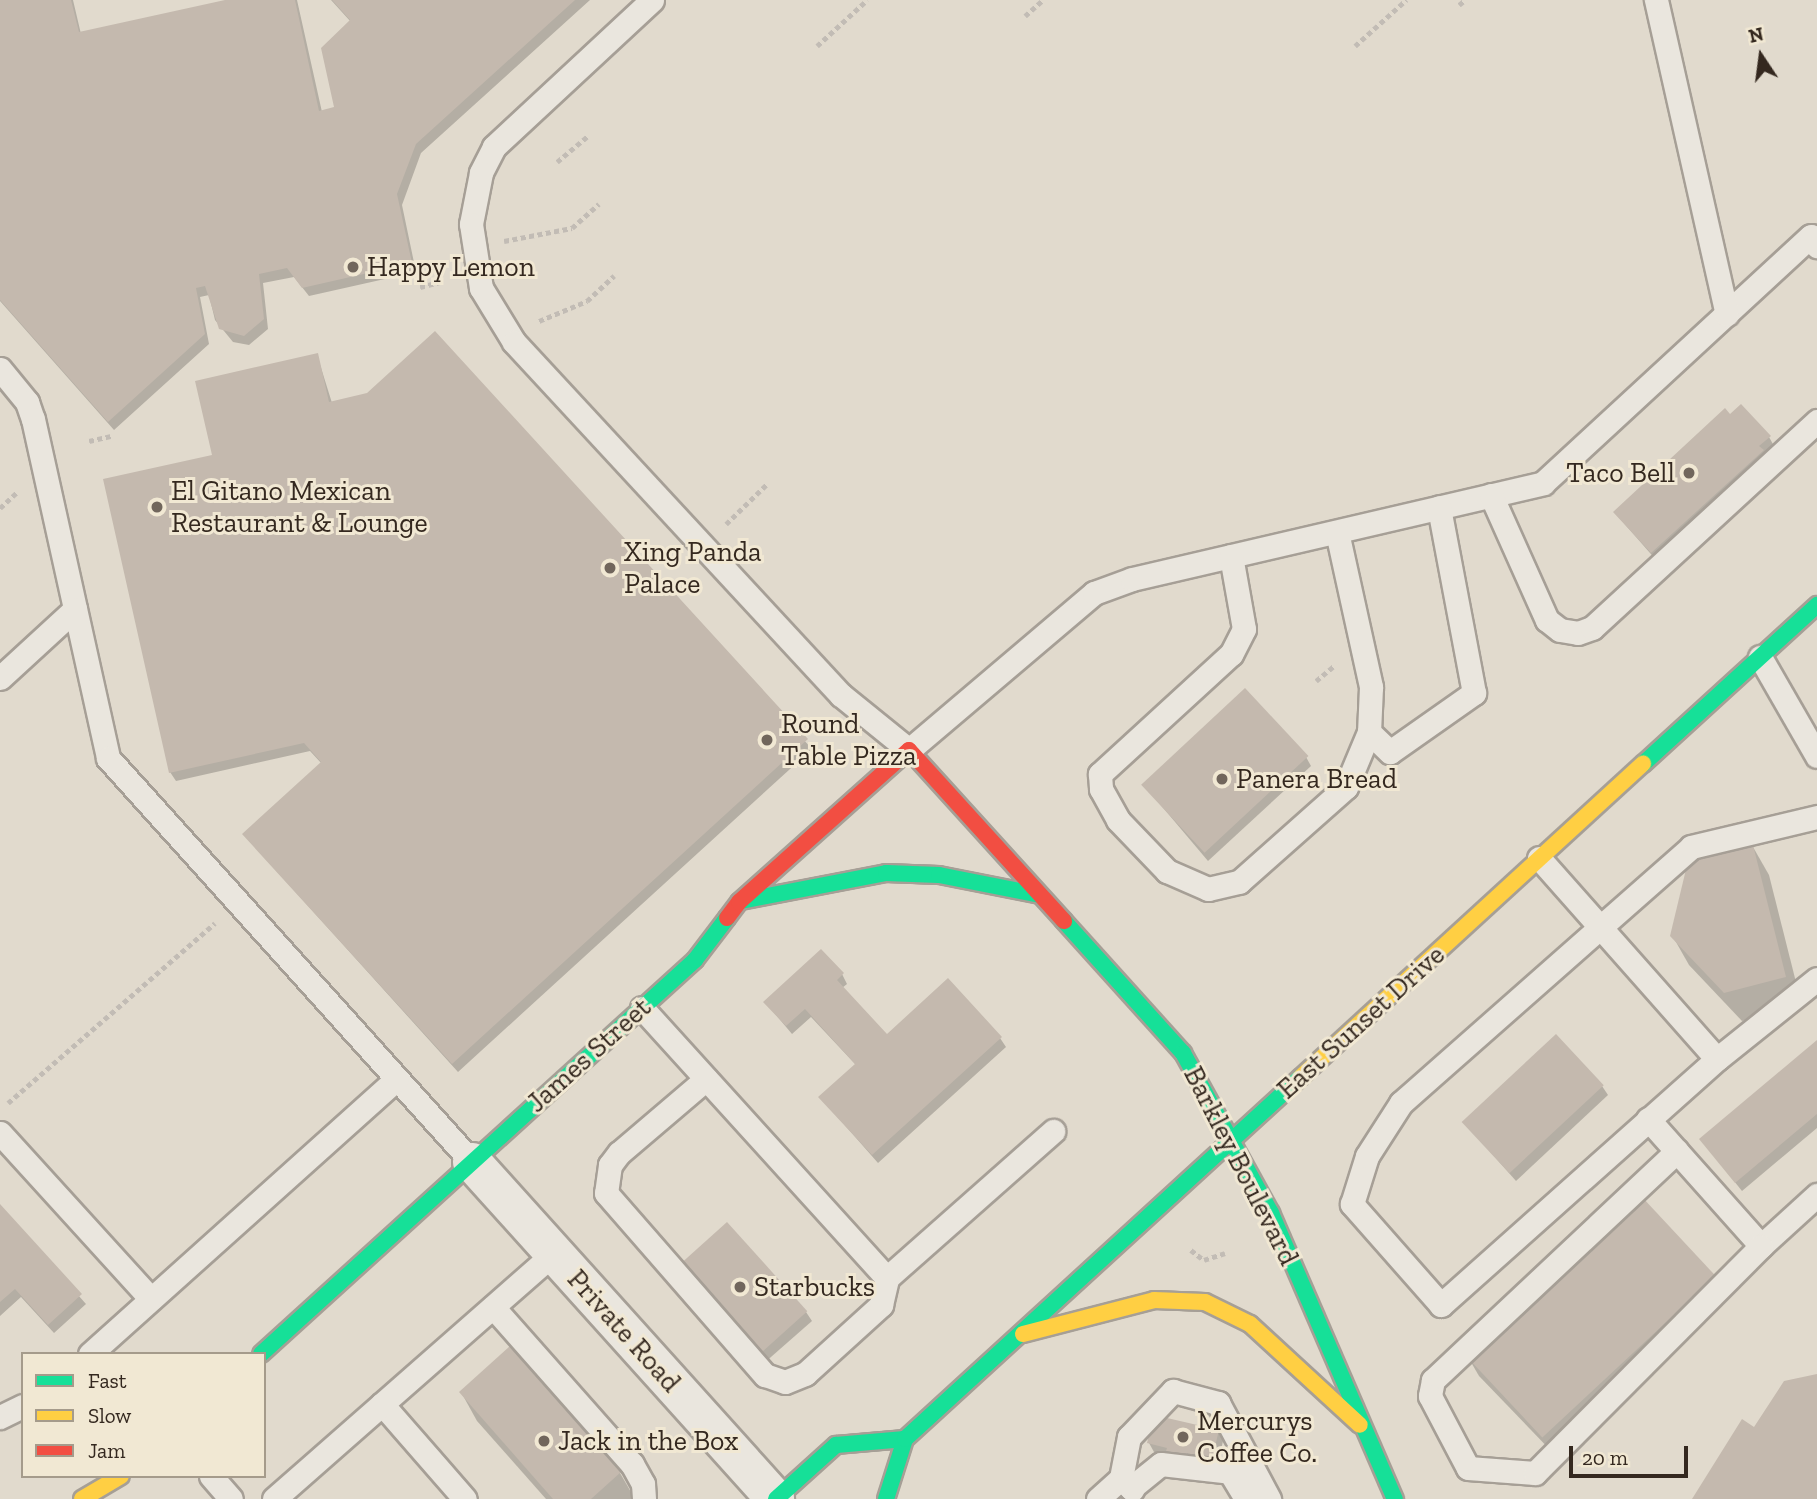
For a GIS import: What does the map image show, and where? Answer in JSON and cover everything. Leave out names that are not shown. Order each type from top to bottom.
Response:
[{"type":"main road","name":"East Sunset Drive","points":[[886,1499],[905,1439],[1817,605]]},
{"type":"main road","name":"Barkley Boulevard","points":[[909,750],[1183,1054],[1233,1139],[1271,1213],[1360,1425],[1395,1499]]},
{"type":"main road","name":"James Street","points":[[263,1352],[695,960],[739,902],[909,750]]},
{"type":"main road","points":[[739,902],[886,873],[939,875],[1040,895]]},
{"type":"main road","points":[[1017,1336],[1154,1300],[1205,1302],[1250,1324],[1360,1425]]},
{"type":"main road","points":[[775,1499],[836,1445],[905,1439]]},
{"type":"main road","points":[[82,1499],[118,1478]]},
{"type":"street","name":"Private Road","points":[[472,1162],[775,1499]]},
{"type":"lane","points":[[652,0],[494,148],[481,173],[471,224],[481,288],[514,342],[841,695],[909,750],[1094,593],[1132,579],[1543,483],[1727,314],[1814,241]]},
{"type":"lane","points":[[1656,0],[1727,314]]},
{"type":"lane","points":[[0,369],[27,402],[33,419],[108,758],[472,1162]]},
{"type":"lane","points":[[1491,495],[1547,620],[1560,630],[1578,633],[1592,628],[1817,421]]},
{"type":"lane","points":[[1369,732],[1390,752],[1474,693],[1438,507]]},
{"type":"lane","points":[[1231,556],[1244,629],[1231,654],[1100,774],[1101,789],[1118,820],[1167,871],[1208,888],[1239,882],[1346,787],[1369,732],[1371,687],[1337,531]]},
{"type":"lane","points":[[0,678],[75,609]]},
{"type":"lane","points":[[1760,657],[1817,756]]},
{"type":"lane","points":[[1817,817],[1691,847],[1598,925],[1401,1103],[1367,1156],[1352,1204],[1441,1305],[1717,1059],[1817,979]]},
{"type":"lane","points":[[1539,858],[1717,1059]]},
{"type":"lane","points":[[642,1008],[887,1278]]},
{"type":"lane","points":[[92,1352],[397,1079]]},
{"type":"lane","points":[[706,1079],[619,1153],[610,1165],[606,1193],[765,1375],[785,1382],[805,1374],[881,1306],[887,1278],[1053,1131]]},
{"type":"lane","points":[[1648,1119],[1761,1246]]},
{"type":"lane","points":[[0,1133],[151,1299]]},
{"type":"lane","points":[[1677,1151],[1433,1380],[1430,1396],[1468,1468],[1535,1473],[1761,1246],[1817,1195]]},
{"type":"lane","points":[[276,1498],[554,1253]]},
{"type":"lane","points":[[493,1307],[632,1464],[643,1484],[643,1499]]},
{"type":"lane","points":[[1131,1488],[1129,1437],[1173,1391],[1218,1403],[1269,1499]]},
{"type":"lane","points":[[382,1404],[465,1499]]},
{"type":"lane","points":[[0,1417],[21,1407]]},
{"type":"lane","points":[[1098,1499],[1131,1488],[1161,1464],[1230,1472],[1246,1499]]},
{"type":"lane","points":[[213,1478],[231,1499]]},
{"type":"path","points":[[817,46],[867,0]]},
{"type":"path","points":[[1025,16],[1043,0]]},
{"type":"path","points":[[1460,5],[1465,0]]},
{"type":"path","points":[[1355,46],[1404,1]]},
{"type":"path","points":[[557,162],[589,135]]},
{"type":"path","points":[[500,242],[572,228],[599,204]]},
{"type":"path","points":[[539,321],[587,301],[614,276]]},
{"type":"path","points":[[420,287],[440,282]]},
{"type":"path","points":[[89,441],[111,436]]},
{"type":"path","points":[[723,527],[768,483]]},
{"type":"path","points":[[0,508],[17,492]]},
{"type":"path","points":[[1316,681],[1345,657]]},
{"type":"path","points":[[0,1110],[218,920]]},
{"type":"path","points":[[1191,1250],[1204,1260],[1225,1253]]},
{"type":"building","points":[[0,0],[71,0],[79,32],[225,0],[295,0],[319,111],[334,107],[321,48],[350,20],[332,0],[575,0],[416,144],[397,194],[412,263],[302,288],[287,268],[259,274],[264,319],[244,336],[219,329],[205,286],[196,288],[205,334],[108,422],[0,300]]},
{"type":"building","points":[[435,331],[808,739],[452,1064],[242,834],[321,762],[304,743],[169,773],[103,479],[212,455],[195,381],[318,353],[329,402],[367,393]]},
{"type":"building","points":[[1741,404],[1771,436],[1759,446],[1764,450],[1651,553],[1613,512],[1725,408],[1730,414]]},
{"type":"building","points":[[1245,688],[1308,756],[1205,853],[1141,785]]},
{"type":"building","points":[[1753,845],[1786,977],[1724,993],[1670,936],[1688,861]]},
{"type":"building","points":[[821,949],[844,973],[837,980],[887,1034],[948,978],[1002,1037],[872,1155],[818,1097],[855,1064],[805,1009],[786,1026],[763,1002]]},
{"type":"building","points":[[1556,1034],[1604,1085],[1509,1173],[1462,1122]]},
{"type":"building","points":[[1817,1040],[1817,1114],[1735,1183],[1699,1139]]},
{"type":"building","points":[[1642,1197],[1716,1276],[1542,1438],[1469,1359]]},
{"type":"building","points":[[0,1204],[82,1294],[48,1325],[15,1289],[0,1302]]},
{"type":"building","points":[[727,1222],[807,1311],[758,1356],[677,1267]]},
{"type":"building","points":[[510,1346],[621,1472],[591,1499],[553,1499],[459,1392]]},
{"type":"building","points":[[1817,1374],[1817,1499],[1692,1499],[1742,1419],[1754,1427],[1784,1381]]},
{"type":"building","points":[[1154,1415],[1219,1430],[1212,1459],[1187,1453],[1185,1462],[1164,1457],[1167,1448],[1147,1443]]},
{"type":"traffic: fast","points":[[1643,764],[1817,605]]},
{"type":"traffic: fast","points":[[741,901],[886,873],[939,875],[1040,895]]},
{"type":"traffic: fast","points":[[263,1352],[695,960],[727,918]]},
{"type":"traffic: fast","points":[[1064,921],[1183,1053],[1271,1213],[1395,1499]]},
{"type":"traffic: fast","points":[[886,1499],[905,1439],[1301,1077]]},
{"type":"traffic: fast","points":[[776,1499],[836,1445],[905,1439]]},
{"type":"traffic: slow","points":[[1301,1077],[1643,764]]},
{"type":"traffic: slow","points":[[1023,1334],[1154,1300],[1205,1302],[1250,1324],[1360,1425]]},
{"type":"traffic: slow","points":[[82,1499],[118,1478]]},
{"type":"traffic: jam","points":[[727,918],[739,902],[909,750],[1064,921]]},
{"type":"place","name":"Happy Lemon","points":[[353,267]]},
{"type":"place","name":"Taco Bell","points":[[1689,473]]},
{"type":"place","name":"El Gitano Mexican Restaurant & Lounge","points":[[157,507]]},
{"type":"place","name":"Xing Panda Palace","points":[[610,568]]},
{"type":"place","name":"Round Table Pizza","points":[[767,740]]},
{"type":"place","name":"Panera Bread","points":[[1222,779]]},
{"type":"place","name":"Starbucks","points":[[740,1287]]},
{"type":"place","name":"Mercurys Coffee Co.","points":[[1183,1437]]},
{"type":"place","name":"Jack in the Box","points":[[544,1441]]}]
